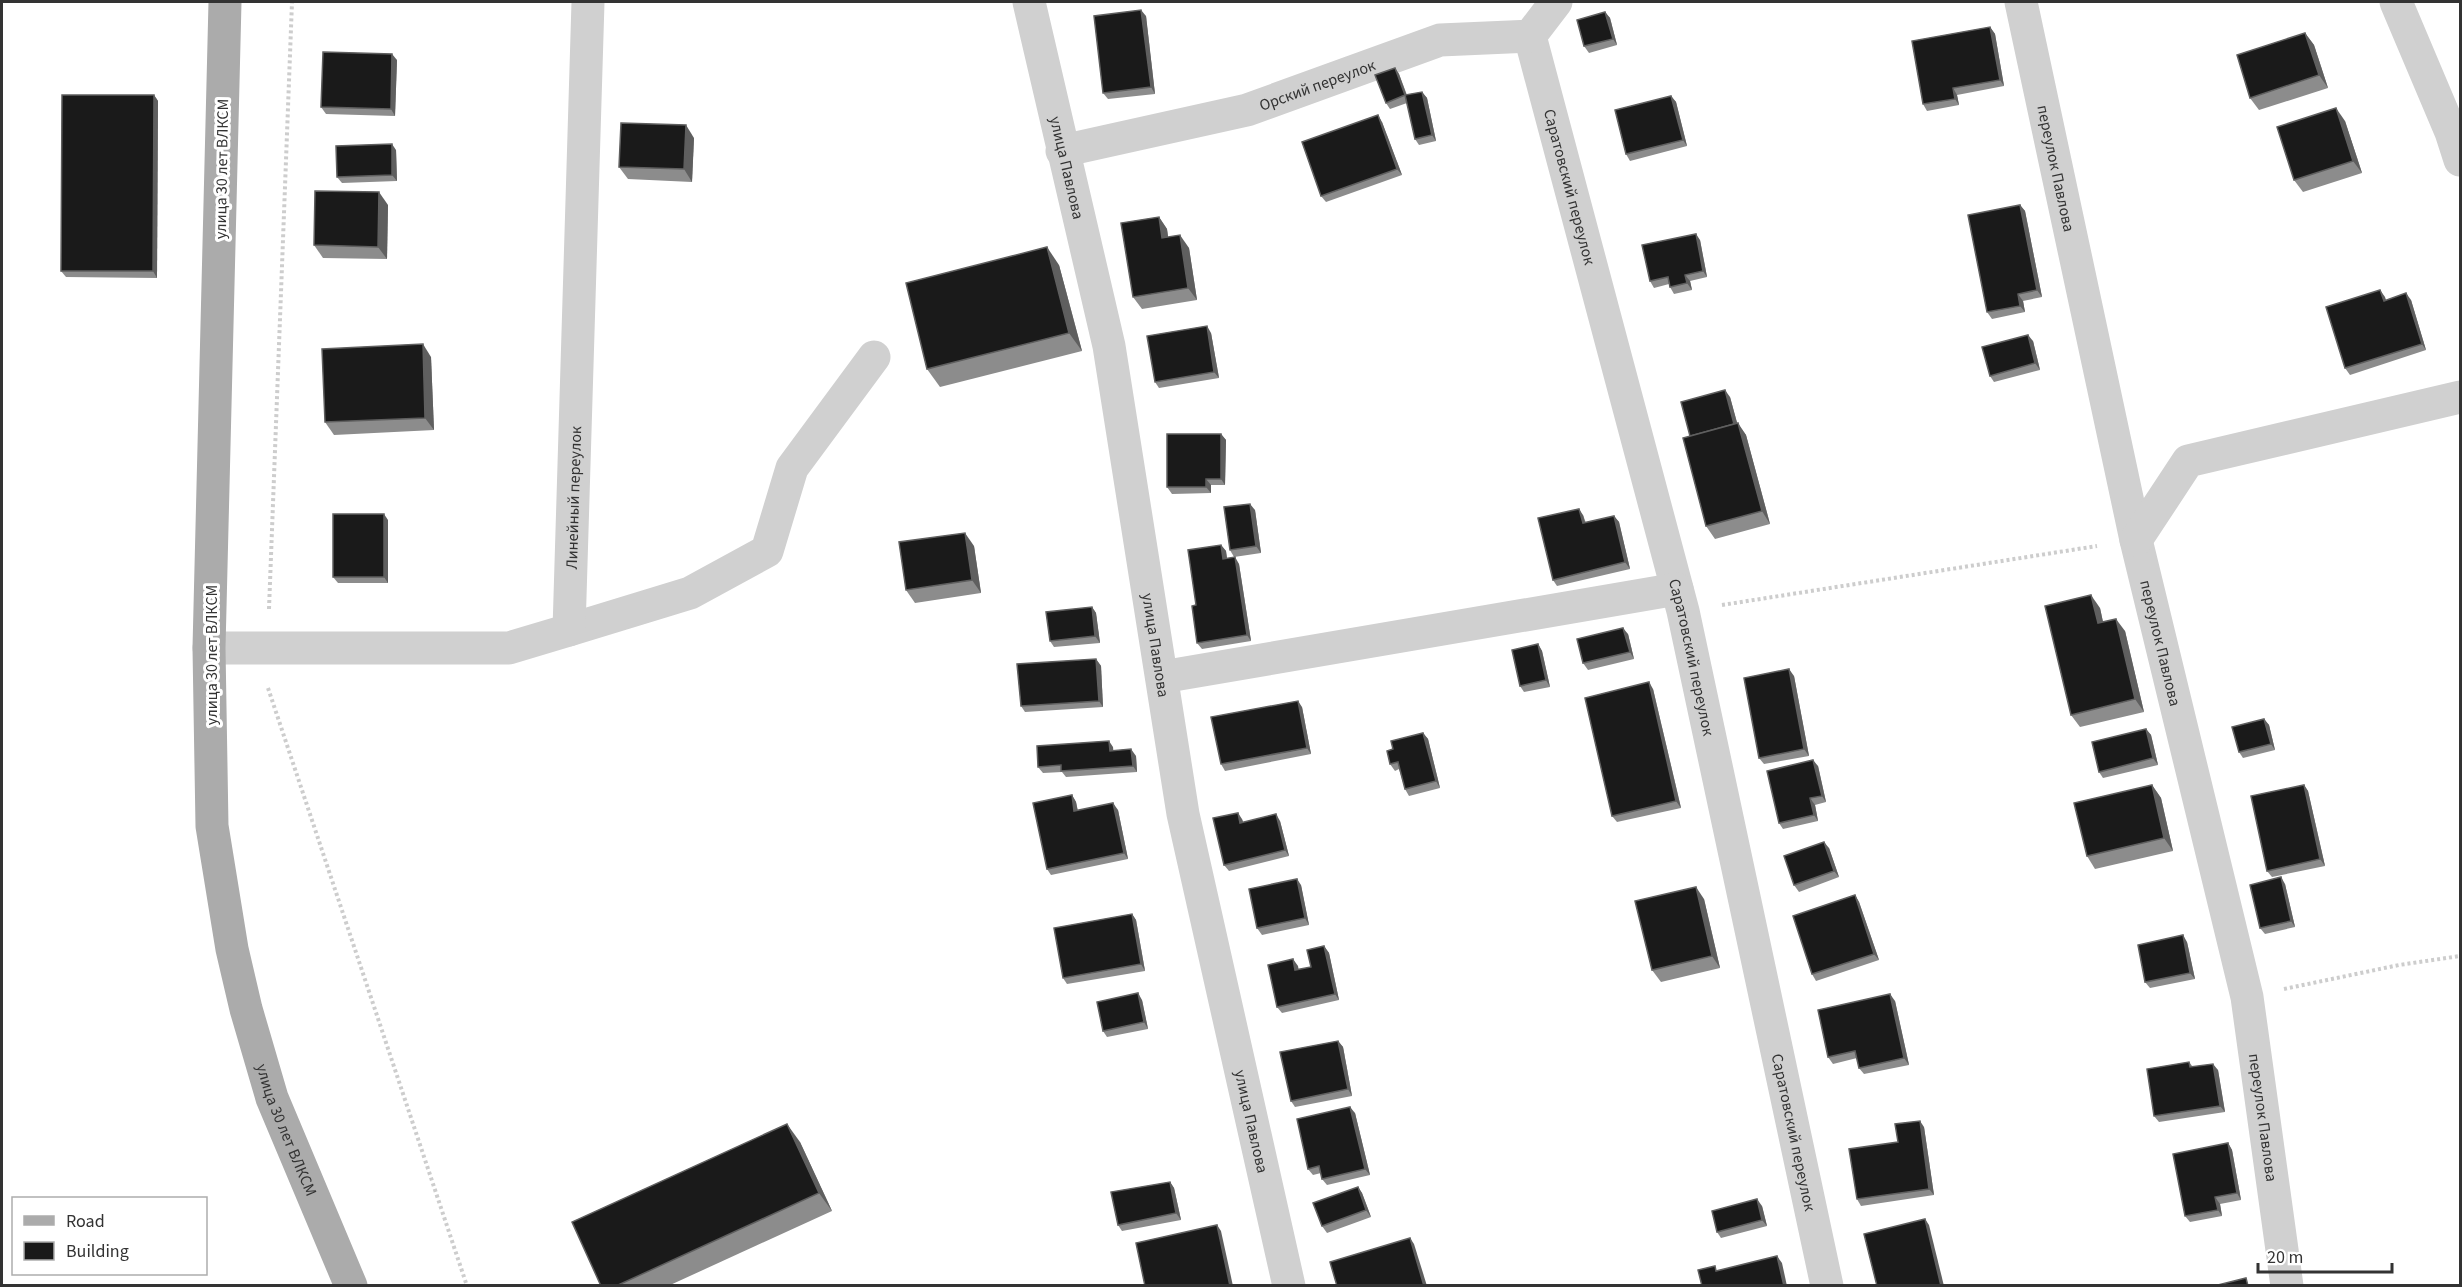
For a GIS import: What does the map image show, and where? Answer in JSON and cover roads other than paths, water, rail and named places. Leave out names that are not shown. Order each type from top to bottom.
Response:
[{"type":"main road","name":"улица 30 лет ВЛКСМ","points":[[225,2],[209,648],[212,826],[232,949],[246,1009],[272,1098],[351,1286]]},
{"type":"street","name":"Линейный переулок","points":[[569,630],[588,2]]},
{"type":"street","name":"улица Павлова","points":[[1029,2],[1109,346],[1183,814],[1289,1286]]},
{"type":"street","points":[[1530,36],[1556,2]]},
{"type":"street","name":"переулок Павлова","points":[[2021,2],[2136,540],[2247,997],[2287,1286]]},
{"type":"street","points":[[2396,2],[2457,140]]},
{"type":"street","name":"Орский переулок","points":[[1062,151],[1247,110],[1440,40],[1530,36]]},
{"type":"street","name":"Саратовский переулок","points":[[1530,36],[1680,600],[1827,1286]]},
{"type":"street","points":[[209,648],[508,648],[690,593],[767,551],[792,468],[874,357]]},
{"type":"street","points":[[2136,540],[2188,461],[2460,397]]},
{"type":"street","points":[[1162,677],[1680,600]]}]
